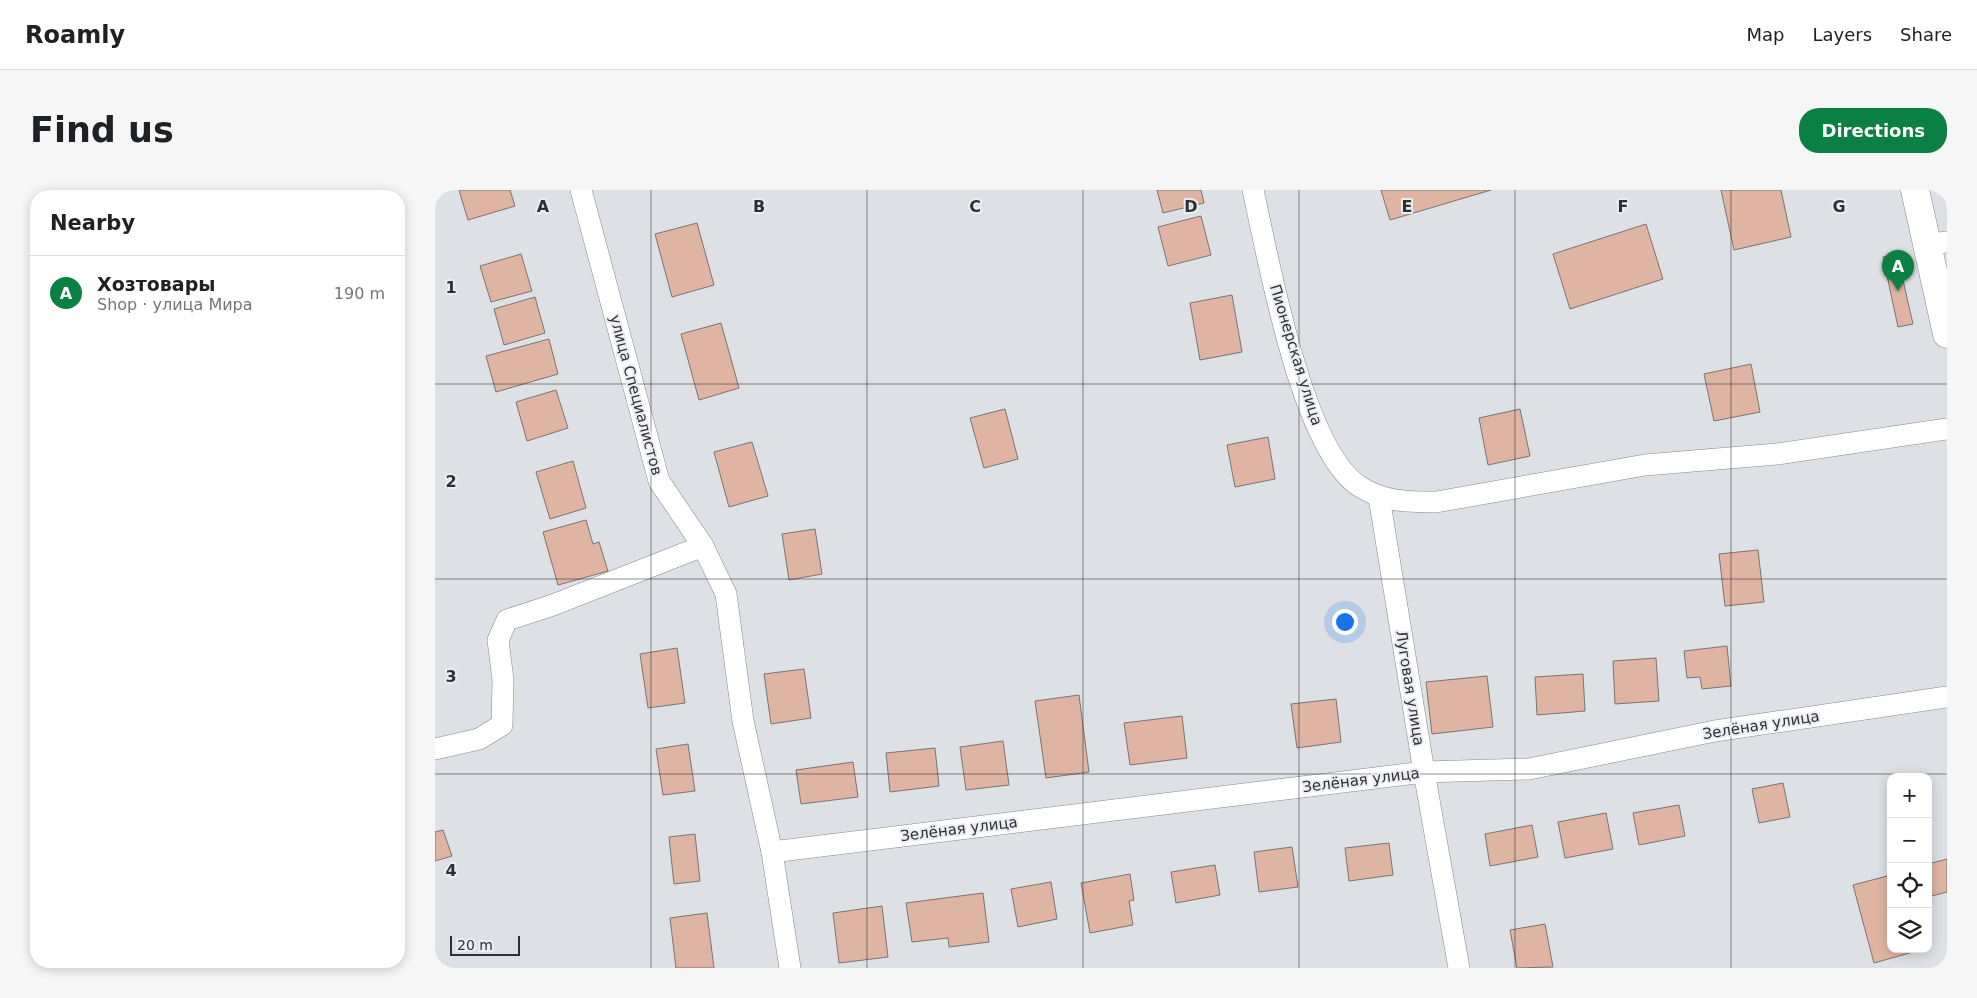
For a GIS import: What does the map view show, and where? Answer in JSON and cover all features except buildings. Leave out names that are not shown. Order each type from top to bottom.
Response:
[{"type":"main road","points":[[1915,190],[1937,243],[1947,334]]},
{"type":"street","name":"улица Специалистов","points":[[581,190],[659,481],[703,546],[726,594],[743,720],[773,852],[790,968]]},
{"type":"street","name":"Пионерская улица","points":[[1253,190],[1281,315],[1314,421],[1338,467],[1358,486],[1379,497],[1405,502],[1436,502],[1645,465],[1777,454],[1947,429]]},
{"type":"street","name":"Луговая улица","points":[[1379,497],[1424,772],[1459,968]]},
{"type":"street","points":[[435,749],[479,739],[502,725],[503,680],[498,640],[507,620],[553,605],[703,546]]},
{"type":"street","name":"Зелёная улица","points":[[773,852],[1424,772],[1529,769],[1715,731],[1947,697]]},
{"type":"place","name":"Хозтовары","points":[[1898,291]]}]
